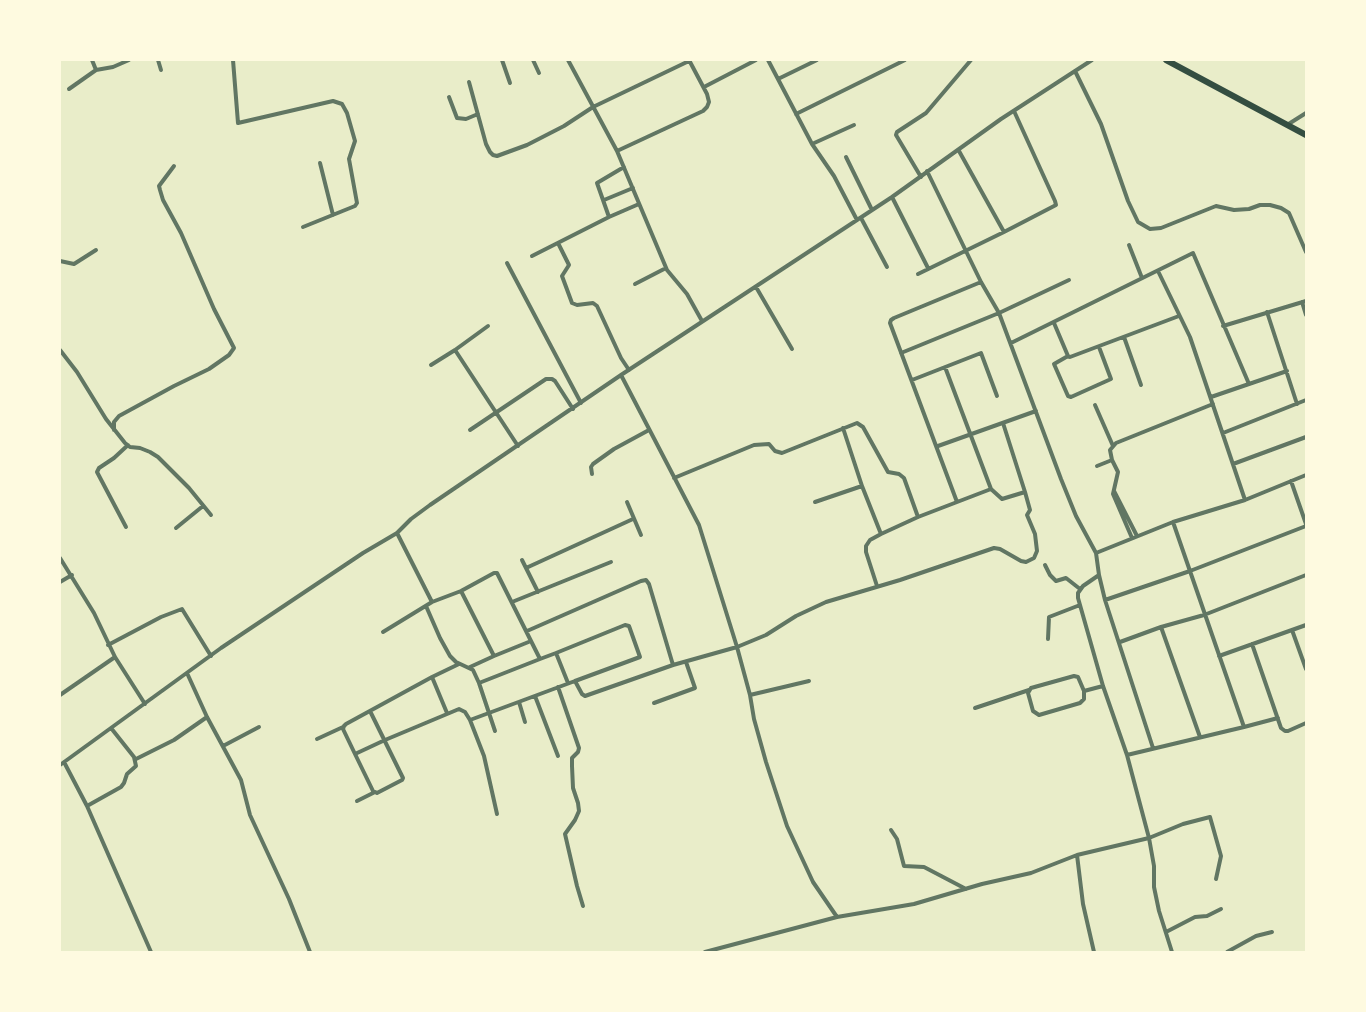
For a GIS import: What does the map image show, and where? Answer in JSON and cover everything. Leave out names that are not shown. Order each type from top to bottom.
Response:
[{"type":"highway","points":[[1166,60],[1306,135]]},
{"type":"street","points":[[92,60],[96,70]]},
{"type":"street","points":[[69,89],[96,70],[113,67],[129,60]]},
{"type":"street","points":[[158,60],[161,70]]},
{"type":"street","points":[[232,60],[236,118],[238,123],[333,102],[339,102],[345,107],[355,141],[349,159],[357,203],[355,206],[303,227]]},
{"type":"street","points":[[502,60],[510,82]]},
{"type":"street","points":[[533,60],[539,73]]},
{"type":"street","points":[[568,60],[617,152],[666,268],[687,294],[702,321]]},
{"type":"street","points":[[469,82],[486,144],[490,152],[497,156],[543,137],[564,126],[593,106],[689,60],[704,87],[709,102],[707,107],[703,111],[617,152]]},
{"type":"street","points":[[704,87],[756,60]]},
{"type":"street","points":[[768,60],[812,144],[834,176],[887,267]]},
{"type":"street","points":[[778,80],[817,60]]},
{"type":"street","points":[[796,114],[906,60]]},
{"type":"street","points":[[921,177],[896,134],[926,113],[971,60]]},
{"type":"street","points":[[151,952],[87,806],[62,763],[276,610],[397,533],[411,519],[430,505],[621,375],[892,197],[959,151],[1001,119],[1092,60]]},
{"type":"street","points":[[1075,71],[1101,124],[1128,201],[1138,222],[1150,229],[1179,221],[1216,206],[1234,210],[1270,205],[1282,208],[1289,213],[1306,252]]},
{"type":"street","points":[[449,97],[456,118],[466,119],[478,114]]},
{"type":"street","points":[[918,274],[1056,205],[1056,201],[1014,111]]},
{"type":"street","points":[[1287,125],[1306,113]]},
{"type":"street","points":[[812,144],[854,125]]},
{"type":"street","points":[[959,151],[1004,232]]},
{"type":"street","points":[[846,157],[872,210]]},
{"type":"street","points":[[320,163],[333,215]]},
{"type":"street","points":[[114,430],[114,422],[119,416],[209,369],[229,356],[234,348],[214,309],[181,233],[163,200],[159,186],[174,166]]},
{"type":"street","points":[[609,217],[597,183],[624,167]]},
{"type":"street","points":[[928,172],[981,282],[999,313],[1076,516],[1096,553],[1105,600],[1153,748]]},
{"type":"street","points":[[604,200],[633,188]]},
{"type":"street","points":[[892,197],[928,268]]},
{"type":"street","points":[[532,256],[639,204]]},
{"type":"street","points":[[558,243],[569,265],[562,276],[572,303],[577,305],[593,303],[597,306],[621,358],[629,370]]},
{"type":"street","points":[[1129,244],[1142,278]]},
{"type":"street","points":[[60,262],[74,264],[96,250]]},
{"type":"street","points":[[1011,343],[1193,253],[1249,384]]},
{"type":"street","points":[[507,263],[581,403]]},
{"type":"street","points":[[635,284],[666,268]]},
{"type":"street","points":[[1158,271],[1190,338],[1245,500]]},
{"type":"street","points":[[901,352],[999,313],[1069,280]]},
{"type":"street","points":[[958,502],[890,323],[891,320],[981,282]]},
{"type":"street","points":[[756,287],[792,348]]},
{"type":"street","points":[[1223,326],[1304,301],[1306,315]]},
{"type":"street","points":[[1267,312],[1297,404]]},
{"type":"street","points":[[1099,347],[1111,379],[1071,397],[1068,396],[1054,364],[1068,356],[1070,357],[1099,347],[1179,316]]},
{"type":"street","points":[[1054,323],[1068,356]]},
{"type":"street","points":[[431,365],[488,326]]},
{"type":"street","points":[[1124,337],[1141,385]]},
{"type":"street","points":[[60,350],[114,430],[128,445],[140,448],[158,457],[189,488],[211,515]]},
{"type":"street","points":[[455,350],[518,446]]},
{"type":"street","points":[[912,380],[981,353],[997,396]]},
{"type":"street","points":[[945,367],[990,489],[1002,498],[1025,492]]},
{"type":"street","points":[[1211,397],[1287,371]]},
{"type":"street","points":[[621,375],[699,526],[737,647],[766,762],[787,826],[813,882],[836,917]]},
{"type":"street","points":[[470,430],[549,379],[555,381],[573,409]]},
{"type":"street","points":[[1223,433],[1306,400]]},
{"type":"street","points":[[1134,537],[1120,499],[1114,491],[1118,472],[1110,452],[1113,446],[1213,404]]},
{"type":"street","points":[[1095,405],[1113,446]]},
{"type":"street","points":[[938,446],[1036,412]]},
{"type":"street","points":[[674,478],[754,445],[769,444],[775,451],[782,452],[857,423],[863,427],[888,472],[899,474],[904,478],[918,518]]},
{"type":"street","points":[[575,681],[583,696],[585,696],[673,665],[737,647],[766,635],[796,616],[826,602],[994,548],[1000,549],[1021,561],[1026,562],[1034,558],[1036,552],[1035,534],[1027,515],[1030,510],[1002,423]]},
{"type":"street","points":[[843,428],[862,486],[881,534]]},
{"type":"street","points":[[592,474],[591,467],[593,464],[614,448],[650,430]]},
{"type":"street","points":[[1233,464],[1306,437]]},
{"type":"street","points":[[126,527],[97,472],[99,468],[128,445]]},
{"type":"street","points":[[1097,466],[1112,460]]},
{"type":"street","points":[[1096,553],[1173,522],[1245,500],[1306,475]]},
{"type":"street","points":[[1105,600],[1190,571],[1306,525],[1290,481]]},
{"type":"street","points":[[815,502],[862,486]]},
{"type":"street","points":[[878,586],[866,552],[866,546],[870,540],[990,489]]},
{"type":"street","points":[[627,502],[641,535]]},
{"type":"street","points":[[176,528],[204,506]]},
{"type":"street","points":[[526,568],[633,519]]},
{"type":"street","points":[[1173,522],[1244,727]]},
{"type":"street","points":[[397,533],[432,602]]},
{"type":"street","points":[[60,558],[98,621],[108,645],[145,704]]},
{"type":"street","points":[[522,560],[538,592]]},
{"type":"street","points":[[512,602],[611,562]]},
{"type":"street","points":[[1045,565],[1056,581],[1066,578],[1080,589]]},
{"type":"street","points":[[383,632],[432,602],[461,591],[496,573],[540,659]]},
{"type":"street","points":[[60,582],[72,575]]},
{"type":"street","points":[[1099,575],[1080,589],[1078,598],[1102,686],[1127,755],[1149,838],[1154,866],[1154,888],[1159,911],[1172,952]]},
{"type":"street","points":[[1120,642],[1161,627],[1204,615],[1306,575]]},
{"type":"street","points":[[527,631],[646,580],[649,584],[673,665]]},
{"type":"street","points":[[461,591],[494,656]]},
{"type":"street","points":[[1048,639],[1049,617],[1080,605]]},
{"type":"street","points":[[426,606],[447,651],[459,664],[470,667],[473,670],[495,731]]},
{"type":"street","points":[[108,645],[161,617],[182,610],[211,656]]},
{"type":"street","points":[[470,720],[640,657],[626,625],[479,683]]},
{"type":"street","points":[[1219,656],[1306,625]]},
{"type":"street","points":[[1161,627],[1200,737]]},
{"type":"street","points":[[1292,630],[1306,669]]},
{"type":"street","points":[[470,667],[531,641]]},
{"type":"street","points":[[1252,644],[1281,728],[1285,731],[1306,723]]},
{"type":"street","points":[[556,653],[568,683]]},
{"type":"street","points":[[60,695],[115,657]]},
{"type":"street","points":[[654,703],[695,688],[686,662]]},
{"type":"street","points":[[317,739],[343,727],[432,676],[459,664]]},
{"type":"street","points":[[187,673],[207,717],[241,780],[250,815],[289,899],[310,952]]},
{"type":"street","points":[[432,676],[447,713]]},
{"type":"street","points":[[975,708],[1031,688],[1074,676],[1078,677],[1084,690],[1084,699],[1039,715],[1033,711],[1029,690]]},
{"type":"street","points":[[750,696],[809,681]]},
{"type":"street","points":[[1084,690],[1102,686]]},
{"type":"street","points":[[558,687],[579,748],[572,758],[573,788],[579,811],[565,834],[583,906]]},
{"type":"street","points":[[535,696],[558,756]]},
{"type":"street","points":[[519,702],[524,722]]},
{"type":"street","points":[[355,754],[447,713],[461,710],[465,712],[470,720],[484,756],[497,814]]},
{"type":"street","points":[[357,801],[403,779],[370,711]]},
{"type":"street","points":[[136,760],[174,740],[207,717]]},
{"type":"street","points":[[1127,755],[1278,718]]},
{"type":"street","points":[[223,746],[259,727]]},
{"type":"street","points":[[343,727],[375,792]]},
{"type":"street","points":[[87,806],[121,786],[127,774],[136,766],[136,760],[111,728]]},
{"type":"street","points":[[705,952],[836,917],[914,904],[1031,873],[1077,855],[1149,838],[1183,824],[1210,817],[1221,856],[1216,879]]},
{"type":"street","points":[[891,830],[897,839],[904,866],[924,867],[966,889]]},
{"type":"street","points":[[1077,855],[1083,904],[1094,952]]},
{"type":"street","points":[[1166,932],[1195,918],[1207,916],[1221,909]]},
{"type":"street","points":[[1227,952],[1256,936],[1272,932]]}]
